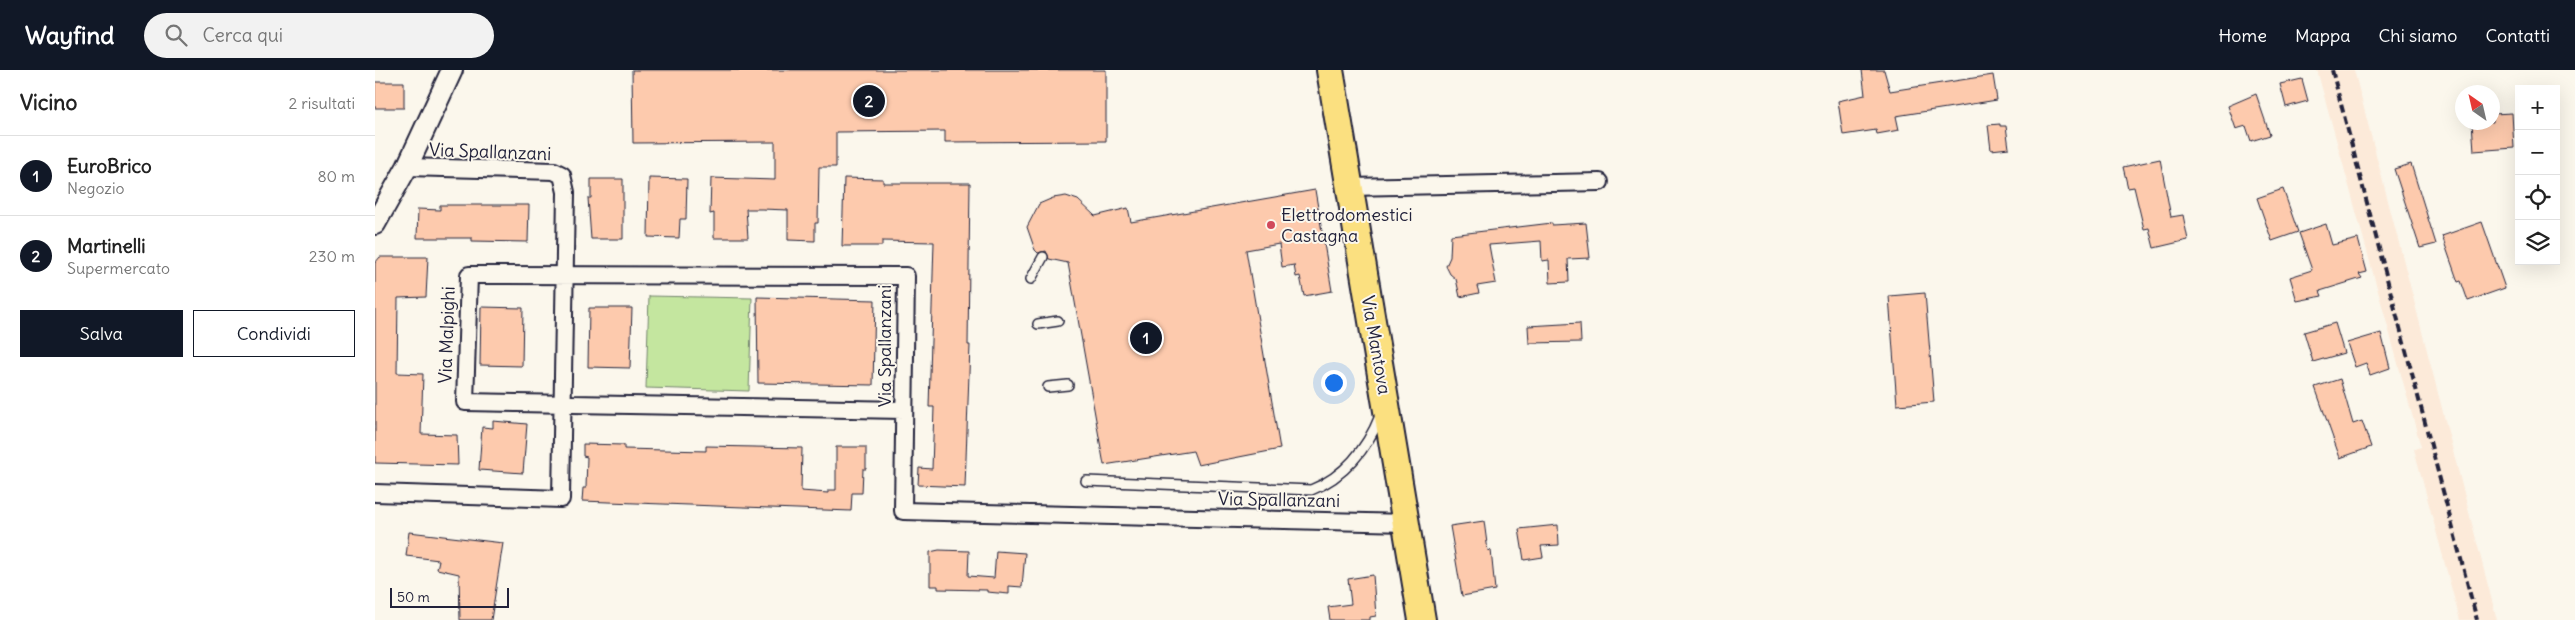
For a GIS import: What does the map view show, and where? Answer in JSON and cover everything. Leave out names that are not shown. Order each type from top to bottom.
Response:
[{"type":"main road","name":"Via Mantova","points":[[1330,70],[1422,620]]},
{"type":"street","points":[[375,224],[407,167],[452,70]]},
{"type":"street","name":"Via Spallanzani","points":[[407,167],[554,172],[562,175],[566,184],[565,275],[906,276],[903,511],[1407,523]]},
{"type":"street","points":[[1349,187],[1599,182]]},
{"type":"street","name":"Via Malpighi","points":[[565,275],[469,275],[465,402],[905,410]]},
{"type":"street","points":[[375,493],[561,498],[565,275]]},
{"type":"lane","points":[[1031,280],[1043,257]]},
{"type":"lane","points":[[1038,324],[1058,321]]},
{"type":"lane","points":[[1048,387],[1068,385]]},
{"type":"lane","points":[[1087,481],[1311,490],[1327,484],[1347,469],[1373,432],[1386,402]]},
{"type":"shaded area","points":[[2317,70],[2354,70],[2497,620],[2460,620],[2414,449],[2421,447]]},
{"type":"green space","points":[[649,296],[752,298],[749,391],[646,388]]},
{"type":"building","points":[[632,70],[1106,70],[1106,141],[945,142],[945,131],[836,132],[836,167],[819,167],[818,223],[815,223],[815,241],[788,240],[788,210],[762,209],[746,209],[748,238],[714,238],[714,213],[710,214],[711,178],[775,180],[775,142],[633,143]]},
{"type":"building","points":[[1862,70],[1884,70],[1890,91],[1993,75],[1997,100],[1896,116],[1899,130],[1877,134],[1876,130],[1843,135],[1838,101],[1865,95]]},
{"type":"building","points":[[2302,79],[2308,101],[2286,107],[2280,84]]},
{"type":"building","points":[[375,82],[404,82],[404,108],[375,108]]},
{"type":"building","points":[[2256,94],[2270,135],[2251,141],[2246,126],[2236,129],[2228,106]]},
{"type":"building","points":[[2512,113],[2514,148],[2474,151],[2473,130],[2500,130],[2500,114]]},
{"type":"building","points":[[2000,124],[2000,126],[2006,126],[2009,148],[1991,150],[1988,125]]},
{"type":"building","points":[[2160,159],[2171,217],[2183,215],[2188,240],[2154,248],[2149,228],[2144,229],[2134,187],[2128,188],[2123,167]]},
{"type":"building","points":[[2411,164],[2436,244],[2420,248],[2394,169]]},
{"type":"building","points":[[649,178],[687,179],[686,219],[680,219],[679,238],[648,237]]},
{"type":"building","points":[[844,178],[883,179],[883,183],[970,183],[968,345],[970,345],[965,487],[918,485],[919,468],[932,469],[934,407],[929,407],[934,242],[882,241],[882,246],[842,246]]},
{"type":"building","points":[[591,179],[623,179],[623,239],[591,239],[588,198],[591,198]]},
{"type":"building","points":[[2283,189],[2298,232],[2272,241],[2257,198]]},
{"type":"building","points":[[1315,190],[1332,291],[1304,296],[1300,276],[1296,277],[1294,265],[1282,267],[1279,244],[1246,250],[1280,449],[1198,465],[1193,451],[1104,465],[1068,263],[1049,259],[1046,251],[1038,253],[1035,250],[1027,227],[1039,204],[1053,198],[1066,196],[1078,200],[1095,216],[1128,208],[1131,222]]},
{"type":"building","points":[[440,205],[529,205],[528,242],[472,241],[472,238],[417,238],[418,209],[440,210]]},
{"type":"building","points":[[2482,222],[2505,288],[2468,301],[2461,281],[2458,282],[2442,236]]},
{"type":"building","points":[[1552,223],[1552,225],[1586,223],[1590,258],[1568,259],[1569,282],[1550,283],[1549,260],[1542,261],[1541,241],[1489,245],[1496,283],[1477,286],[1479,293],[1460,297],[1456,279],[1450,274],[1446,266],[1450,257],[1451,235]]},
{"type":"building","points":[[2326,224],[2332,245],[2358,239],[2367,272],[2359,274],[2362,278],[2320,291],[2322,296],[2297,301],[2290,277],[2312,270],[2299,233]]},
{"type":"building","points":[[380,257],[428,257],[426,297],[398,298],[397,373],[423,374],[421,434],[457,435],[458,465],[375,463],[375,263]]},
{"type":"building","points":[[1925,293],[1934,402],[1897,405],[1889,296]]},
{"type":"building","points":[[757,297],[875,300],[873,385],[758,383]]},
{"type":"building","points":[[481,307],[523,308],[522,366],[480,365]]},
{"type":"building","points":[[589,308],[632,308],[630,368],[588,367]]},
{"type":"building","points":[[1580,323],[1581,342],[1529,343],[1528,326]]},
{"type":"building","points":[[2335,323],[2344,353],[2313,362],[2304,332]]},
{"type":"building","points":[[2381,333],[2390,368],[2370,375],[2366,363],[2355,367],[2347,343]]},
{"type":"building","points":[[2340,379],[2353,424],[2362,421],[2371,447],[2340,458],[2315,387]]},
{"type":"building","points":[[493,421],[527,424],[523,473],[479,470],[482,427],[493,428]]},
{"type":"building","points":[[583,444],[624,445],[624,449],[706,451],[706,446],[802,448],[801,491],[828,493],[828,490],[836,490],[836,447],[866,447],[866,469],[863,469],[862,493],[852,493],[851,511],[582,501],[583,488],[586,488],[587,457],[583,456]]},
{"type":"building","points":[[1484,521],[1488,551],[1491,550],[1495,590],[1462,596],[1450,526]]},
{"type":"building","points":[[1558,525],[1559,545],[1541,546],[1543,557],[1524,560],[1519,529]]},
{"type":"building","points":[[409,532],[503,543],[491,620],[460,620],[459,574],[437,569],[439,560],[406,556]]},
{"type":"building","points":[[939,550],[969,551],[968,576],[994,578],[996,551],[1025,553],[1022,587],[1009,586],[1009,594],[987,592],[987,590],[938,589],[938,586],[930,586],[930,552]]},
{"type":"building","points":[[1373,575],[1376,616],[1370,617],[1370,620],[1330,620],[1328,607],[1351,604],[1348,579]]},
{"type":"railway","points":[[2332,70],[2477,620]]},
{"type":"place","name":"Martinelli","points":[[869,101]]},
{"type":"place","name":"Elettrodomestici Castagna","points":[[1271,225]]},
{"type":"place","name":"EuroBrico","points":[[1146,338]]}]
